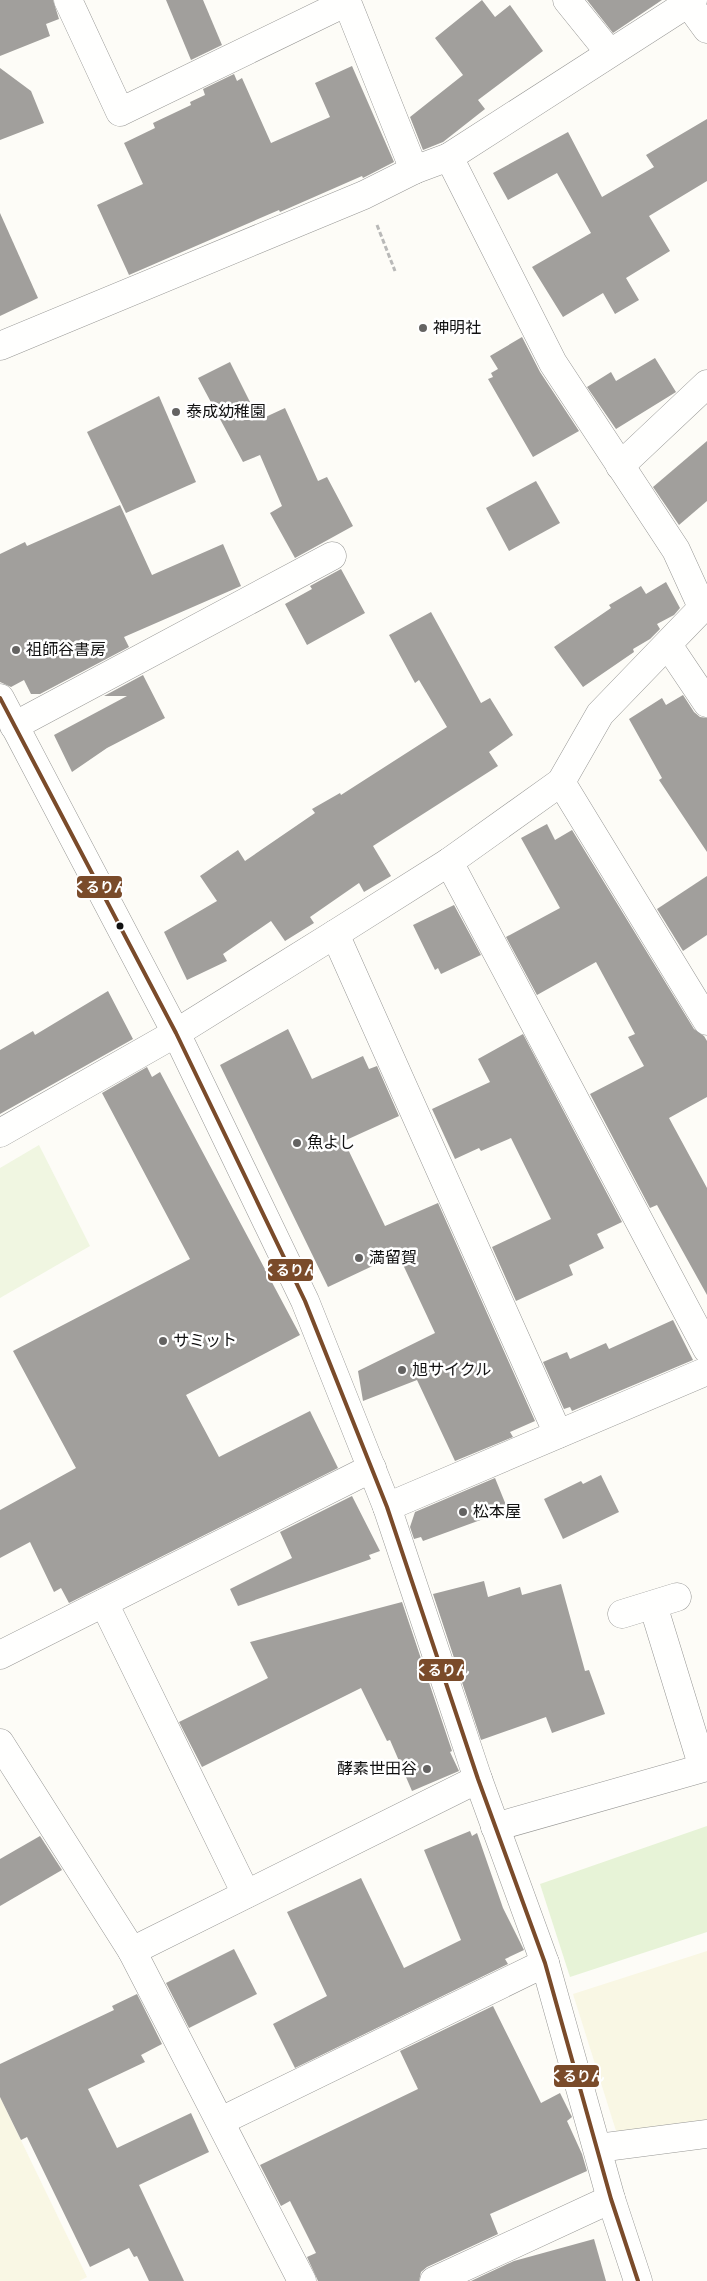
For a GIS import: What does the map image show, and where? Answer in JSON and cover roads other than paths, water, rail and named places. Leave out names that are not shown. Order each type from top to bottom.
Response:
[{"type":"street","points":[[68,0],[120,112],[347,2],[414,170]]},
{"type":"street","points":[[567,0],[609,52]]},
{"type":"street","points":[[0,346],[364,195],[414,170],[449,157],[609,52],[690,2],[707,29]]},
{"type":"street","points":[[0,1133],[176,1033],[335,934],[449,862],[561,782],[600,714],[705,605],[676,550],[553,363],[449,157]]},
{"type":"street","points":[[620,466],[707,384]]},
{"type":"street","points":[[14,726],[332,556]]},
{"type":"street","points":[[668,645],[707,703]]},
{"type":"street","points":[[0,698],[176,1033],[305,1301],[387,1507],[478,1779],[544,1963],[611,2199],[638,2281]]},
{"type":"street","points":[[561,782],[707,1021]]},
{"type":"street","points":[[449,862],[707,1348]]},
{"type":"street","points":[[335,934],[558,1434]]},
{"type":"street","points":[[387,1507],[707,1371]]},
{"type":"street","points":[[0,1655],[372,1468]]},
{"type":"street","points":[[495,1827],[703,1768],[665,1601],[622,1614]]},
{"type":"street","points":[[104,1603],[246,1894]]},
{"type":"street","points":[[0,1743],[132,1951],[222,2121],[302,2281]]},
{"type":"street","points":[[132,1951],[478,1779]]},
{"type":"street","points":[[222,2121],[544,1963]]},
{"type":"street","points":[[598,2148],[707,2134]]},
{"type":"street","points":[[434,2281],[611,2199]]},
{"type":"place","name":"神明社","points":[[423,328]]},
{"type":"place","name":"泰成幼稚園","points":[[176,412]]},
{"type":"place","name":"祖師谷書房","points":[[16,650]]},
{"type":"place","name":"魚よし","points":[[297,1143]]},
{"type":"place","name":"満留賀","points":[[359,1258]]},
{"type":"place","name":"サミット","points":[[163,1341]]},
{"type":"place","name":"旭サイクル","points":[[402,1370]]},
{"type":"place","name":"松本屋","points":[[463,1512]]},
{"type":"place","name":"酵素世田谷","points":[[427,1769]]}]
